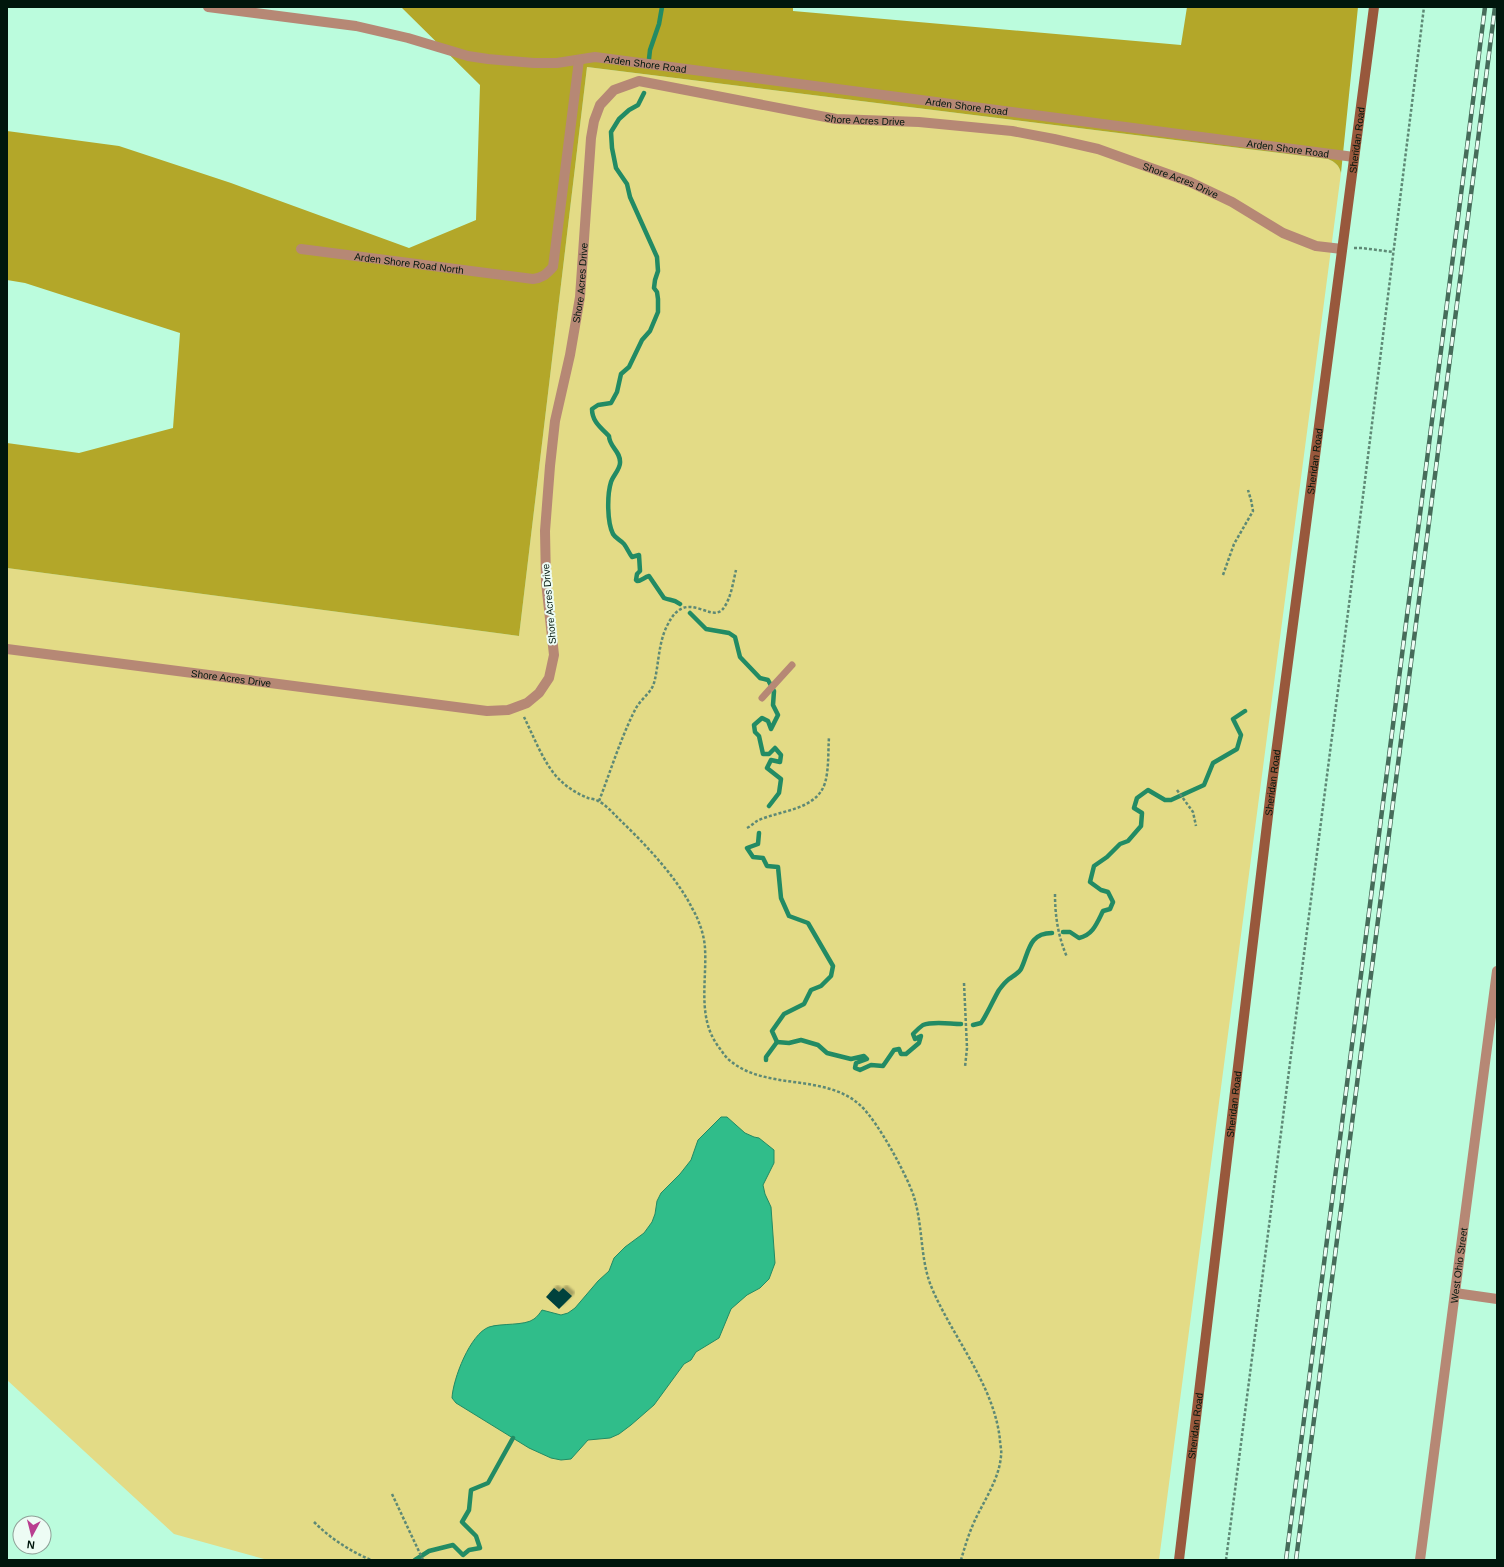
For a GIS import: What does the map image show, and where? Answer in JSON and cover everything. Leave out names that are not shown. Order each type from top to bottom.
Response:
[{"type":"main road","name":"Sheridan Road","points":[[1179,1560],[1269,807],[1374,7]]},
{"type":"street","name":"Arden Shore Road","points":[[208,7],[356,26],[408,38],[468,56],[488,59],[534,63],[557,63],[595,57],[1354,157]]},
{"type":"street","name":"Arden Shore Road North","points":[[301,249],[533,279],[546,276],[553,267],[579,60]]},
{"type":"street","name":"Shore Acres Drive","points":[[7,649],[487,711],[508,710],[527,703],[539,693],[549,678],[554,655],[546,582],[545,531],[555,421],[570,355],[580,297],[592,132],[594,121],[600,105],[614,90],[639,81],[836,119],[919,122],[1012,131],[1054,138],[1098,149],[1190,182],[1232,202],[1283,233],[1316,246],[1342,249]]},
{"type":"street","name":"West Ohio Street","points":[[1420,1560],[1497,971]]},
{"type":"street","points":[[1455,1293],[1497,1299]]},
{"type":"lane","points":[[762,698],[792,665]]},
{"type":"path","points":[[1226,1560],[1424,7]]},
{"type":"path","points":[[1342,249],[1362,248],[1393,252]]},
{"type":"path","points":[[1223,575],[1234,544],[1253,511],[1248,490]]},
{"type":"path","points":[[599,801],[637,706],[654,684],[658,656],[668,624],[680,610],[692,606],[714,614],[720,611],[724,607],[731,591],[736,570]]},
{"type":"path","points":[[518,706],[551,770],[562,782],[588,798],[599,801],[624,823],[683,891],[701,927],[705,946],[704,1005],[707,1024],[715,1042],[726,1058],[756,1075],[821,1087],[845,1095],[861,1106],[874,1121],[905,1177],[914,1197],[929,1282],[938,1303],[983,1385],[999,1430],[1001,1455],[997,1476],[967,1540],[962,1560]]},
{"type":"path","points":[[747,828],[758,821],[783,813],[811,801],[819,793],[825,784],[829,737]]},
{"type":"path","points":[[1177,790],[1186,804],[1194,812],[1196,826]]},
{"type":"path","points":[[1055,894],[1058,931],[1067,957]]},
{"type":"path","points":[[964,983],[967,1048],[965,1067]]},
{"type":"path","points":[[392,1494],[423,1560]]},
{"type":"path","points":[[314,1522],[325,1534],[342,1545],[371,1560]]},
{"type":"shaded area","points":[[401,7],[793,7],[793,11],[1181,45],[1187,7],[1358,7],[1341,173],[1336,164],[1328,159],[587,67],[519,636],[7,568],[7,443],[79,453],[173,428],[180,333],[25,283],[7,280],[7,131],[119,146],[231,183],[409,248],[476,220],[480,85]]},
{"type":"shaded area","points":[[587,67],[1328,159],[1333,161],[1340,170],[1341,173],[1159,1560],[264,1560],[174,1534],[7,1380],[7,568],[519,636]]},
{"type":"shaded area","points":[[721,1117],[727,1117],[745,1133],[759,1138],[774,1150],[774,1163],[763,1185],[771,1207],[775,1263],[769,1279],[760,1288],[747,1295],[731,1309],[719,1338],[696,1352],[691,1360],[684,1364],[654,1405],[631,1425],[619,1434],[610,1438],[588,1440],[571,1459],[561,1460],[551,1458],[529,1448],[456,1403],[452,1398],[459,1369],[475,1338],[489,1327],[519,1324],[530,1321],[534,1319],[542,1310],[561,1315],[568,1313],[575,1308],[598,1281],[609,1271],[614,1258],[625,1247],[644,1233],[652,1222],[657,1201],[661,1193],[680,1174],[691,1160],[698,1140]]},
{"type":"building","points":[[554,1288],[559,1292],[563,1288],[572,1296],[559,1309],[546,1297]]},
{"type":"waterway","points":[[649,59],[650,50],[659,24],[662,7]]},
{"type":"waterway","points":[[644,93],[638,105],[629,110],[619,119],[611,132],[612,148],[616,168],[627,184],[630,197],[657,257],[658,271],[654,288],[657,292],[658,312],[650,331],[642,340],[629,367],[621,374],[617,392],[611,403],[598,405],[592,409],[592,413],[600,427],[609,436],[611,443],[620,459],[620,465],[611,482],[609,494],[608,508],[613,534],[624,544],[632,557],[639,555],[640,571],[637,574],[636,580],[637,581],[649,576],[664,598],[673,600],[680,604]]},
{"type":"waterway","points":[[690,613],[706,629],[729,633],[735,637],[740,657],[760,678],[768,680],[774,691],[773,705],[778,715],[771,729],[768,721],[762,718],[754,725],[755,732],[759,736],[763,754],[769,754],[775,748],[781,755],[780,762],[771,760],[767,768],[781,779],[779,793],[769,806]]},
{"type":"waterway","points":[[1063,932],[1070,932],[1079,938],[1084,936],[1094,928],[1103,911],[1110,909],[1113,902],[1108,892],[1101,890],[1090,882],[1094,866],[1107,857],[1120,844],[1128,841],[1141,826],[1142,813],[1134,808],[1137,798],[1148,790],[1165,800],[1171,800],[1204,785],[1213,763],[1237,749],[1241,735],[1233,719],[1245,711]]},
{"type":"waterway","points":[[759,833],[758,844],[747,848],[753,857],[763,858],[767,866],[778,867],[781,898],[789,916],[808,923],[833,966],[831,976],[821,986],[811,990],[804,1004],[784,1014],[772,1031],[777,1042]]},
{"type":"waterway","points":[[973,1025],[981,1023],[999,990],[1006,981],[1020,970],[1030,945],[1034,940],[1038,936],[1052,933]]},
{"type":"waterway","points":[[777,1042],[789,1043],[801,1040],[818,1045],[827,1053],[851,1059],[864,1056],[867,1059],[856,1063],[855,1068],[860,1070],[871,1065],[883,1066],[894,1050],[899,1049],[901,1054],[906,1054],[919,1043],[921,1036],[915,1039],[913,1034],[923,1025],[937,1023],[961,1024]]},
{"type":"waterway","points":[[766,1060],[766,1057],[777,1042]]},
{"type":"waterway","points":[[415,1560],[429,1551],[453,1545],[463,1555],[469,1550],[480,1548],[476,1536],[462,1522],[469,1510],[471,1490],[488,1483],[513,1438]]},
{"type":"railway","points":[[1286,1560],[1485,7]]},
{"type":"railway","points":[[1296,1560],[1495,7]]}]
